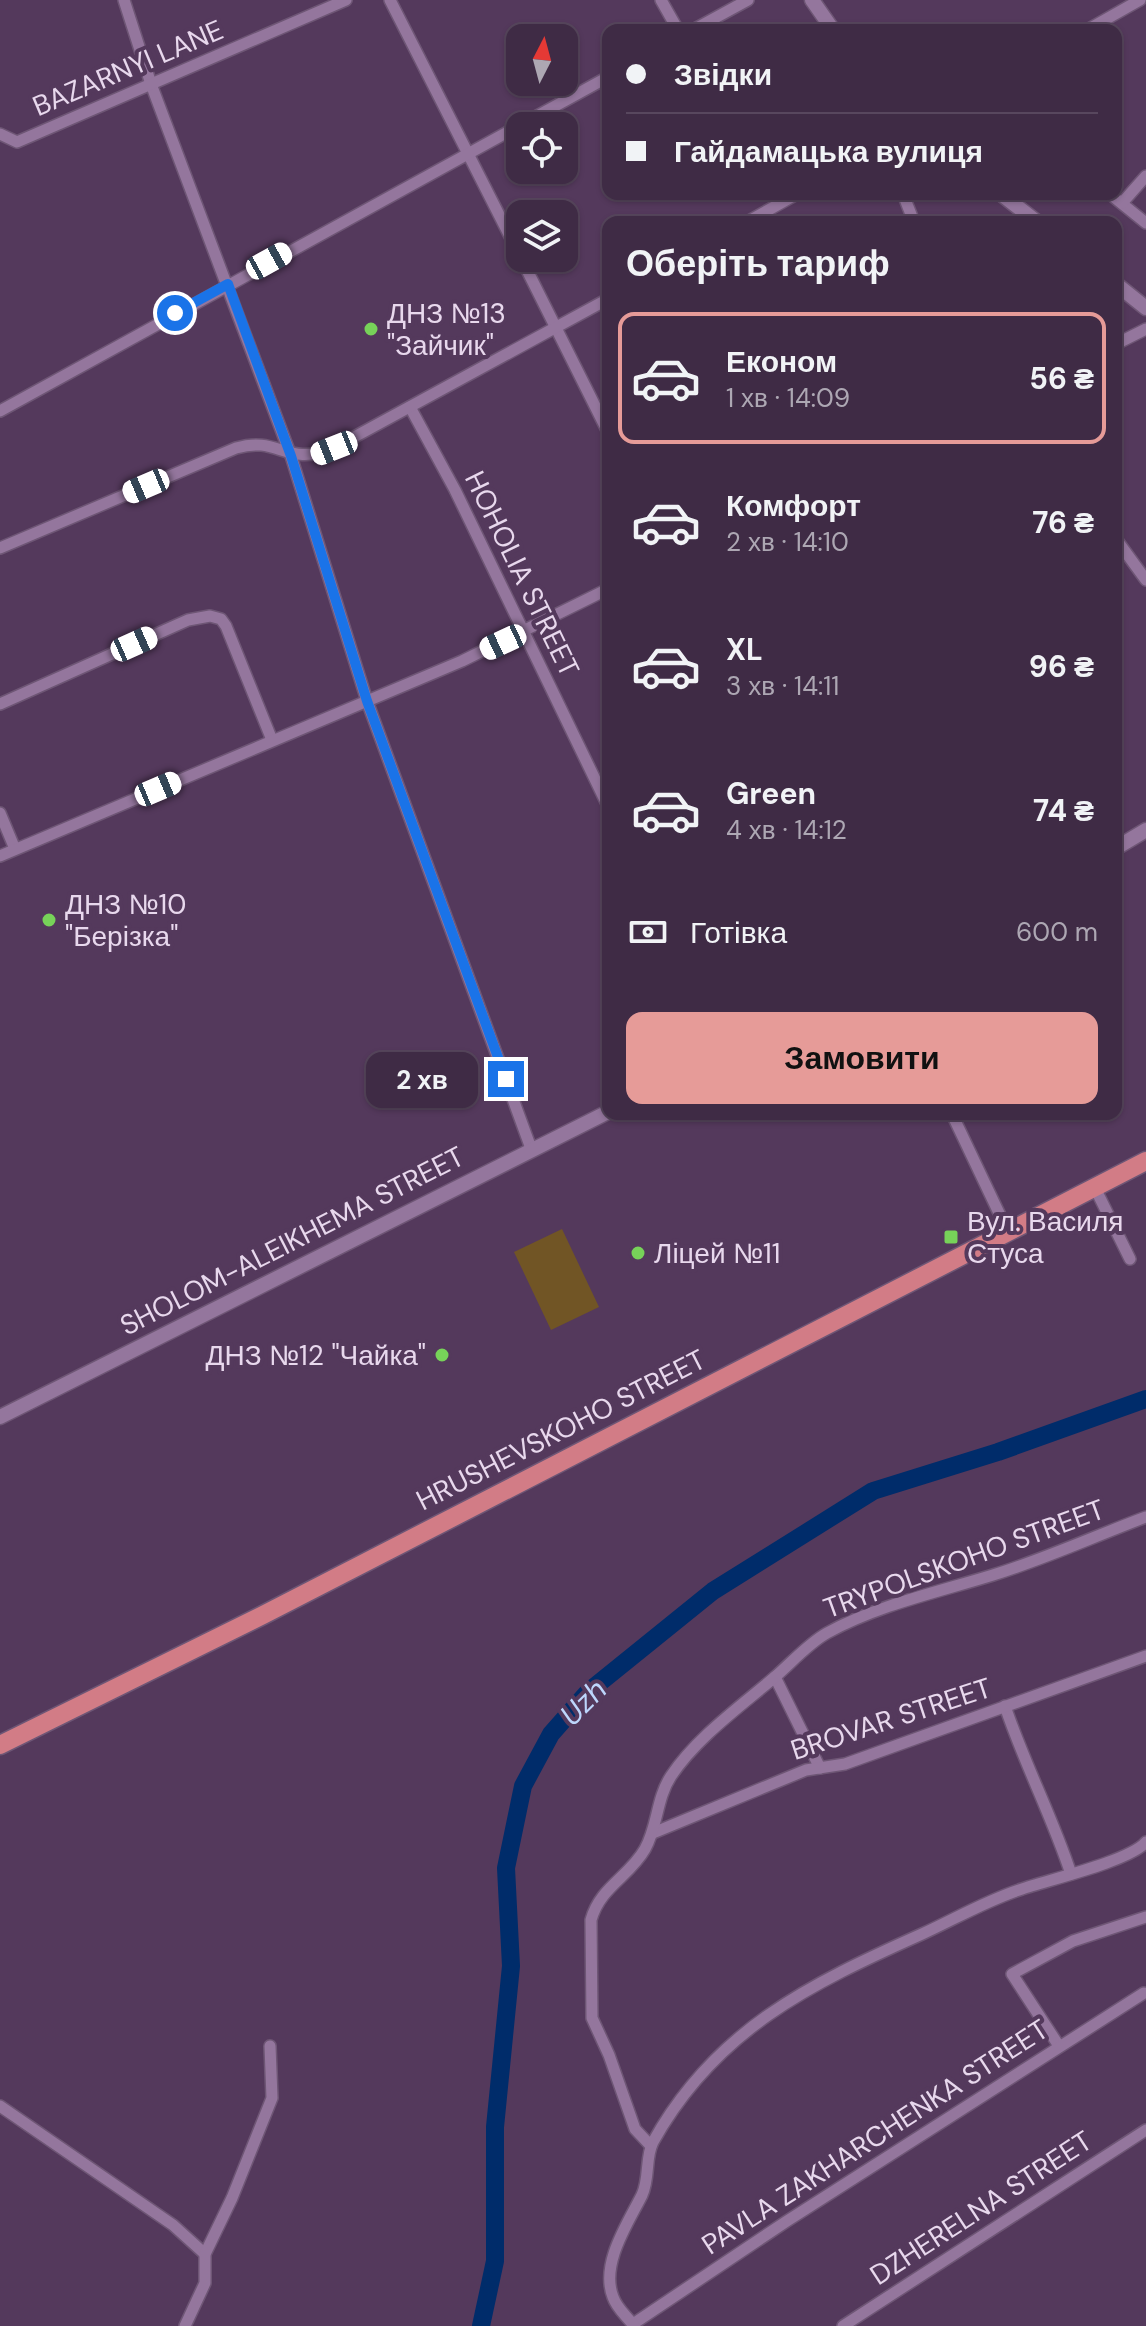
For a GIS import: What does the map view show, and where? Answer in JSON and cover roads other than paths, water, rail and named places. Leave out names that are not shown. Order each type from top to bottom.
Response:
[{"type":"highway","name":"HRUSHEVSKOHO STREET","points":[[0,1745],[276,1609],[1146,1161]]},
{"type":"street","points":[[124,0],[151,84],[291,456],[367,701],[532,1151]]},
{"type":"street","name":"BAZARNYI LANE","points":[[0,134],[17,142],[346,0]]},
{"type":"street","points":[[390,0],[506,228]]},
{"type":"street","points":[[661,0],[675,24]]},
{"type":"street","points":[[704,24],[748,0]]},
{"type":"street","points":[[812,0],[829,24]]},
{"type":"street","points":[[1098,24],[1140,0]]},
{"type":"street","points":[[0,411],[602,80]]},
{"type":"street","points":[[1122,203],[1146,176]]},
{"type":"street","points":[[758,216],[786,200]]},
{"type":"street","points":[[1009,200],[1029,216]]},
{"type":"street","points":[[1118,200],[1146,223]]},
{"type":"street","points":[[528,272],[602,420]]},
{"type":"street","points":[[1122,289],[1146,308]]},
{"type":"street","points":[[0,548],[236,448],[263,444],[291,456],[314,456],[334,448],[602,302]]},
{"type":"street","points":[[1122,341],[1146,329]]},
{"type":"street","name":"HOHOLIA STREET","points":[[410,407],[455,490],[602,794]]},
{"type":"street","points":[[1122,547],[1146,580]]},
{"type":"street","points":[[0,856],[367,701],[524,632],[602,592]]},
{"type":"street","points":[[0,704],[188,620],[210,616],[221,619],[226,626],[272,740]]},
{"type":"street","points":[[0,813],[15,849]]},
{"type":"street","points":[[1122,845],[1145,834]]},
{"type":"street","name":"SHOLOM-ALEIKHEMA STREET","points":[[0,1417],[602,1115]]},
{"type":"street","points":[[955,1120],[1008,1232]]},
{"type":"street","points":[[1095,1188],[1130,1259]]},
{"type":"street","name":"TRYPOLSKOHO STREET","points":[[653,1833],[660,1795],[673,1773],[715,1729],[823,1635],[846,1623],[995,1575],[1146,1517]]},
{"type":"street","name":"BROVAR STREET","points":[[653,1833],[820,1768],[845,1764],[1146,1656]]},
{"type":"street","points":[[775,1677],[820,1768]]},
{"type":"street","points":[[1005,1706],[1025,1766],[1060,1841],[1071,1874]]},
{"type":"street","points":[[651,2146],[635,2129],[589,2003],[594,1970],[591,1920],[595,1905],[607,1887],[643,1853],[653,1833]]},
{"type":"street","points":[[634,2325],[612,2297],[610,2272],[629,2219],[644,2191],[651,2146],[673,2108],[727,2046],[771,2011],[852,1965],[1001,1896],[1145,1846]]},
{"type":"street","points":[[1059,2046],[1012,1974],[1073,1941],[1146,1917]]},
{"type":"street","name":"PAVLA ZAKHARCHENKA STREET","points":[[634,2325],[1144,1993]]},
{"type":"street","points":[[185,2326],[205,2283],[205,2254],[272,2098],[270,2046]]},
{"type":"street","points":[[0,2106],[173,2225],[205,2254]]},
{"type":"street","name":"DZHERELNA STREET","points":[[843,2326],[1146,2130]]},
{"type":"waterway","name":"Uzh","points":[[481,2326],[495,2261],[495,2127],[511,1966],[506,1868],[523,1786],[551,1734],[588,1692],[713,1591],[873,1491],[998,1452],[1146,1399]]},
{"type":"place","name":"ДНЗ №13 \"Зайчик\"","points":[[371,329]]},
{"type":"place","name":"ДНЗ №10 \"Берізка\"","points":[[49,920]]},
{"type":"place","name":"Вул. Василя Стуса","points":[[951,1237]]},
{"type":"place","name":"Ліцей №11","points":[[638,1253]]},
{"type":"place","name":"ДНЗ №12 \"Чайка\"","points":[[442,1355]]}]
